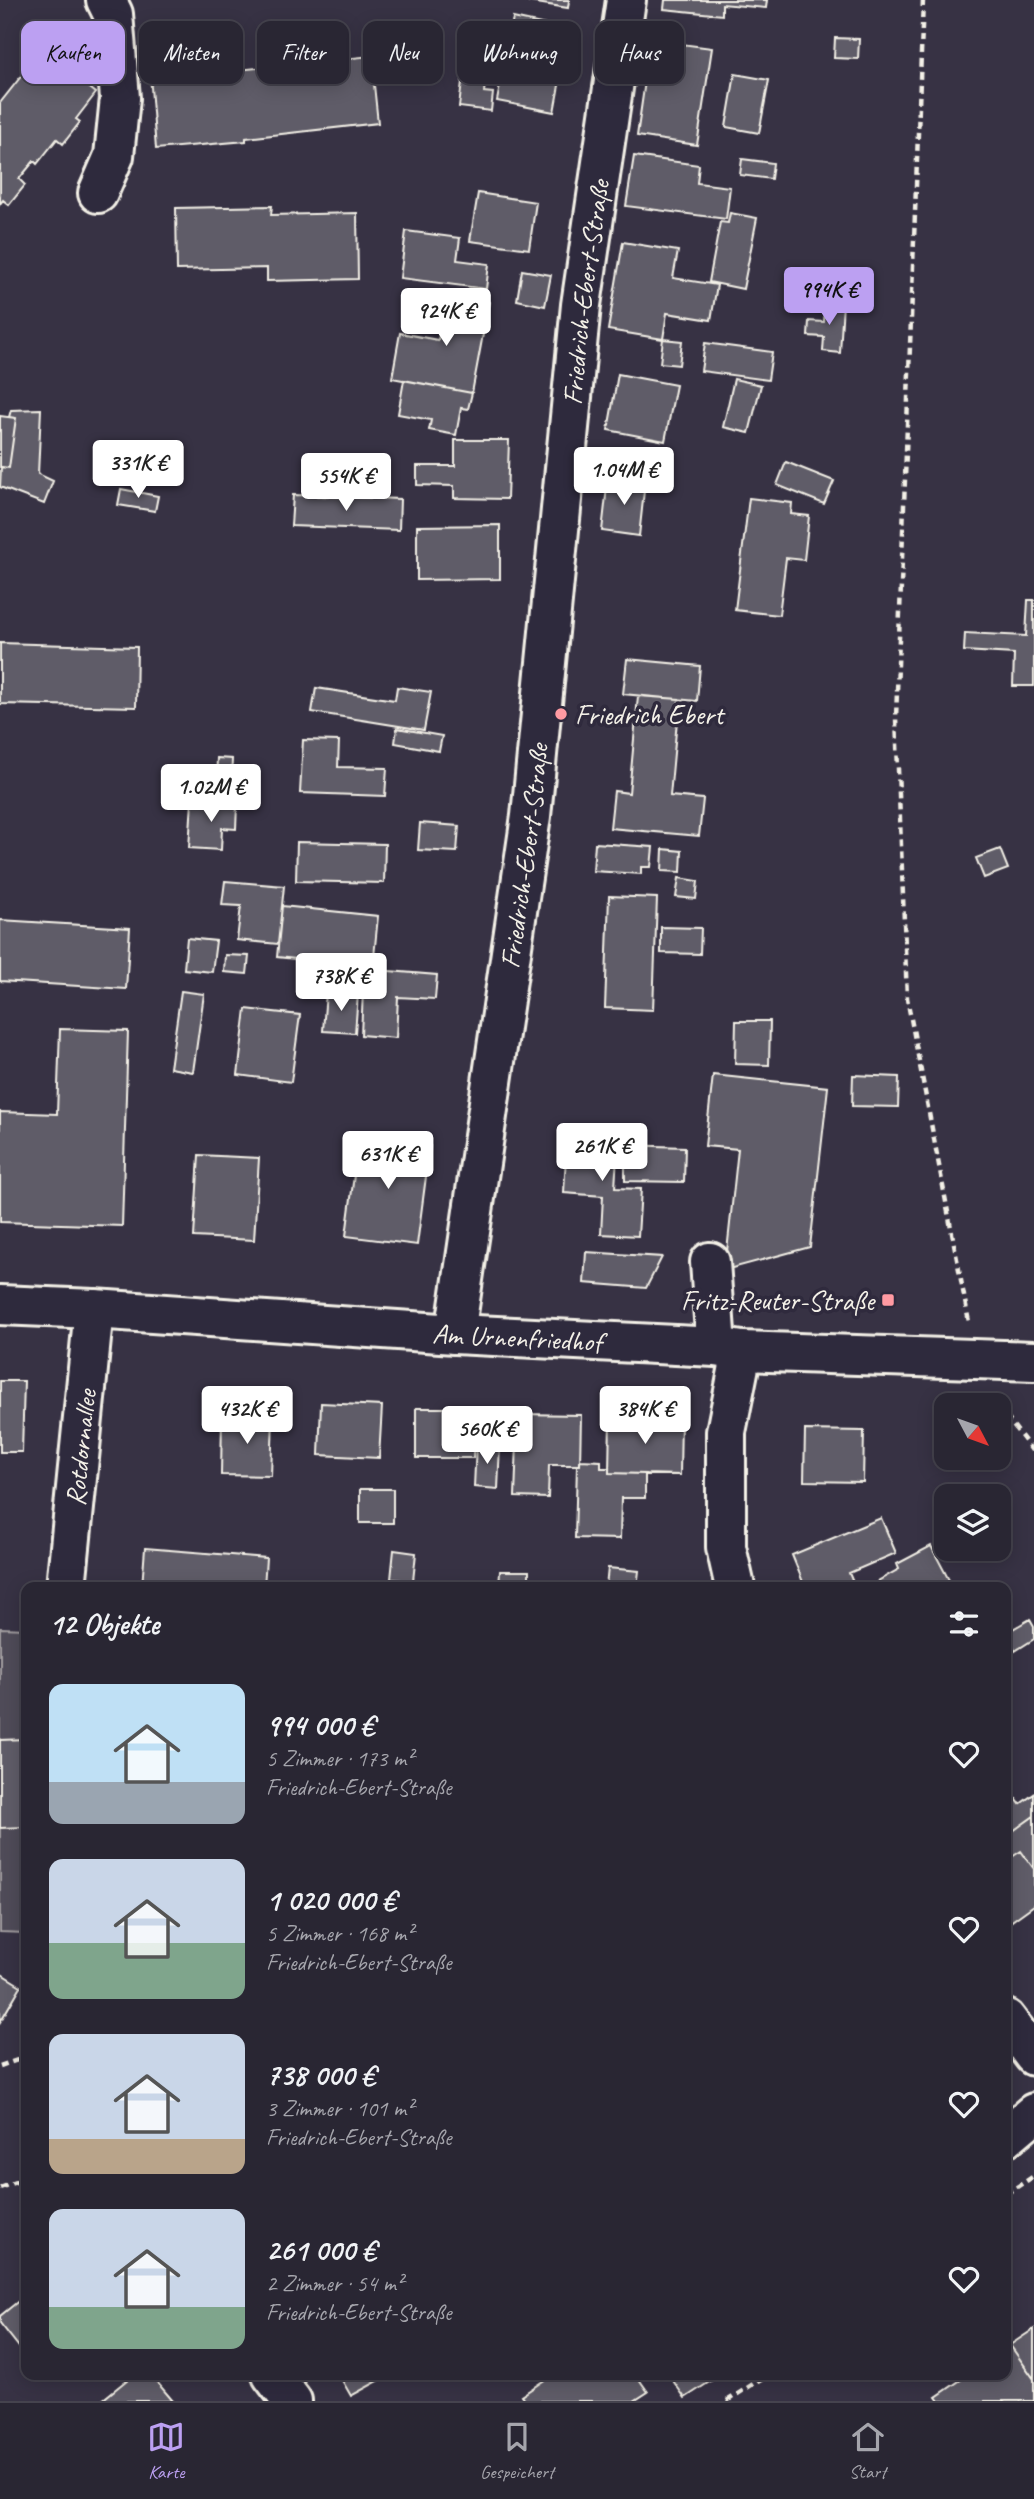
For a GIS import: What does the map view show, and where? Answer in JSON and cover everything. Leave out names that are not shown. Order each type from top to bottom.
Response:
[{"type":"street","points":[[98,193],[114,156],[120,98],[113,14],[106,0]]},
{"type":"street","name":"Friedrich-Ebert-Straße","points":[[455,1334],[531,816],[581,305],[626,0]]},
{"type":"street","points":[[710,1262],[729,1349],[726,1547],[734,1582]]},
{"type":"street","name":"Am Urnenfriedhof","points":[[0,1305],[729,1349],[1034,1361]]},
{"type":"street","name":"Rotdornallee","points":[[67,1582],[94,1309]]},
{"type":"street","points":[[1011,2026],[1034,2056]]},
{"type":"street","points":[[1011,2133],[1034,2113]]},
{"type":"street","points":[[276,2380],[292,2401]]},
{"type":"path","points":[[923,0],[895,718],[907,998],[977,1360]]},
{"type":"path","points":[[1012,1424],[1034,1453]]},
{"type":"path","points":[[0,2066],[21,2059]]},
{"type":"path","points":[[1011,2191],[1034,2176]]},
{"type":"path","points":[[0,2188],[21,2180]]},
{"type":"path","points":[[727,2401],[759,2380]]},
{"type":"shaded area","points":[[0,1628],[21,1629],[21,1933],[0,1932]]},
{"type":"building","points":[[518,0],[569,0],[568,8]]},
{"type":"building","points":[[665,0],[767,0],[766,8],[722,4],[722,15],[664,9]]},
{"type":"building","points":[[835,38],[859,39],[858,59],[834,58]]},
{"type":"building","points":[[684,44],[712,48],[697,145],[637,136],[645,84],[684,84]]},
{"type":"building","points":[[363,57],[363,84],[374,84],[378,123],[246,138],[246,141],[156,149],[151,84],[243,84],[243,70],[257,68],[257,84],[349,84],[349,58]]},
{"type":"building","points":[[735,74],[769,80],[759,133],[726,127]]},
{"type":"building","points":[[21,76],[21,84],[85,84],[96,93],[76,119],[80,122],[63,144],[57,139],[37,164],[34,161],[19,179],[25,185],[9,205],[3,200],[0,204],[0,103]]},
{"type":"building","points":[[462,84],[485,84],[484,92],[493,93],[491,111],[459,107]]},
{"type":"building","points":[[500,84],[559,84],[554,112],[497,101]]},
{"type":"building","points":[[634,156],[699,165],[697,183],[730,187],[726,219],[626,206]]},
{"type":"building","points":[[742,159],[773,163],[771,179],[740,175]]},
{"type":"building","points":[[478,193],[536,202],[529,249],[470,241]]},
{"type":"building","points":[[272,206],[271,215],[357,213],[358,279],[267,281],[267,268],[177,270],[176,208]]},
{"type":"building","points":[[730,213],[757,218],[743,289],[709,282],[720,222],[728,223]]},
{"type":"building","points":[[406,231],[460,238],[457,260],[489,264],[486,289],[400,278]]},
{"type":"building","points":[[623,242],[678,251],[673,278],[717,285],[711,320],[667,313],[663,339],[608,330]]},
{"type":"building","points":[[522,270],[551,275],[545,306],[517,300]]},
{"type":"building","points":[[447,294],[489,302],[472,393],[392,378],[400,333],[438,340]]},
{"type":"building","points":[[825,302],[843,303],[840,353],[823,351],[824,337],[808,336],[809,321],[824,322]]},
{"type":"building","points":[[663,339],[682,341],[679,365],[660,363]]},
{"type":"building","points":[[705,343],[772,352],[768,380],[701,371]]},
{"type":"building","points":[[618,374],[676,385],[665,441],[608,430]]},
{"type":"building","points":[[734,379],[761,385],[749,433],[723,427]]},
{"type":"building","points":[[404,380],[472,393],[468,409],[461,408],[456,435],[429,430],[431,420],[398,414]]},
{"type":"building","points":[[41,409],[38,474],[53,481],[44,504],[0,487],[1,467],[9,468],[16,418],[9,417],[11,410]]},
{"type":"building","points":[[0,416],[16,418],[9,468],[0,467]]},
{"type":"building","points":[[455,440],[509,440],[507,499],[454,498],[454,486],[417,485],[417,466],[455,466]]},
{"type":"building","points":[[786,462],[834,481],[824,504],[777,485]]},
{"type":"building","points":[[608,478],[645,482],[639,536],[602,531]]},
{"type":"building","points":[[121,489],[158,496],[155,511],[118,505]]},
{"type":"building","points":[[293,495],[400,499],[399,530],[291,526]]},
{"type":"building","points":[[749,498],[792,503],[791,514],[809,516],[804,560],[786,558],[779,615],[735,610]]},
{"type":"building","points":[[500,525],[500,579],[417,580],[417,526]]},
{"type":"building","points":[[1028,600],[1034,600],[1034,686],[1013,686],[1014,654],[964,651],[965,633],[1026,636]]},
{"type":"building","points":[[0,643],[137,647],[136,707],[0,704]]},
{"type":"building","points":[[627,659],[700,666],[697,701],[623,694]]},
{"type":"building","points":[[397,687],[431,692],[424,730],[312,712],[316,688],[395,700]]},
{"type":"building","points":[[638,696],[679,699],[670,796],[703,799],[699,836],[610,828],[614,791],[629,793]]},
{"type":"building","points":[[397,728],[442,736],[439,751],[395,743]]},
{"type":"building","points":[[303,740],[339,741],[338,767],[387,768],[385,796],[300,793]]},
{"type":"building","points":[[217,758],[232,759],[231,783],[216,783]]},
{"type":"building","points":[[192,801],[237,805],[236,829],[222,828],[221,850],[189,848]]},
{"type":"building","points":[[420,823],[459,826],[457,852],[418,850]]},
{"type":"building","points":[[297,842],[385,844],[384,883],[296,881]]},
{"type":"building","points":[[595,843],[653,847],[651,867],[641,867],[641,874],[593,871]]},
{"type":"building","points":[[663,849],[682,851],[681,872],[662,871]]},
{"type":"building","points":[[1000,849],[1008,869],[984,878],[976,858]]},
{"type":"building","points":[[679,878],[698,881],[696,899],[676,897]]},
{"type":"building","points":[[225,881],[284,886],[278,944],[237,940],[241,906],[222,905]]},
{"type":"building","points":[[609,896],[657,898],[653,1010],[605,1008]]},
{"type":"building","points":[[282,906],[378,916],[373,967],[277,957]]},
{"type":"building","points":[[0,920],[130,928],[126,989],[0,981]]},
{"type":"building","points":[[661,927],[701,928],[700,954],[661,953]]},
{"type":"building","points":[[187,938],[216,941],[212,972],[184,969]]},
{"type":"building","points":[[225,955],[249,956],[247,974],[224,972]]},
{"type":"building","points":[[364,969],[437,975],[435,999],[398,997],[396,1038],[361,1035]]},
{"type":"building","points":[[181,991],[204,994],[193,1072],[170,1068]]},
{"type":"building","points":[[326,992],[358,994],[355,1033],[323,1031]]},
{"type":"building","points":[[246,1009],[300,1015],[291,1082],[238,1075]]},
{"type":"building","points":[[736,1021],[770,1021],[769,1065],[735,1064]]},
{"type":"building","points":[[60,1029],[128,1031],[122,1226],[0,1222],[0,1112],[57,1114]]},
{"type":"building","points":[[713,1075],[828,1087],[810,1247],[725,1270],[738,1149],[705,1146]]},
{"type":"building","points":[[853,1075],[899,1077],[898,1107],[852,1106]]},
{"type":"building","points":[[567,1136],[618,1139],[615,1188],[641,1189],[638,1236],[601,1234],[603,1196],[564,1193]]},
{"type":"building","points":[[359,1137],[430,1146],[417,1245],[346,1236]]},
{"type":"building","points":[[625,1145],[685,1147],[684,1182],[625,1181]]},
{"type":"building","points":[[199,1155],[259,1158],[254,1240],[194,1237]]},
{"type":"building","points":[[586,1252],[662,1257],[646,1288],[584,1283]]},
{"type":"building","points":[[0,1381],[24,1381],[22,1452],[0,1452]]},
{"type":"building","points":[[321,1403],[382,1406],[379,1458],[319,1455]]},
{"type":"building","points":[[416,1408],[474,1408],[473,1458],[416,1458]]},
{"type":"building","points":[[518,1414],[581,1415],[580,1465],[549,1465],[548,1498],[515,1497]]},
{"type":"building","points":[[222,1416],[273,1417],[271,1476],[221,1475]]},
{"type":"building","points":[[610,1417],[681,1419],[680,1475],[609,1473]]},
{"type":"building","points":[[805,1430],[864,1431],[863,1482],[804,1481]]},
{"type":"building","points":[[476,1444],[500,1445],[498,1489],[474,1487]]},
{"type":"building","points":[[580,1460],[601,1461],[601,1468],[609,1468],[609,1473],[645,1474],[645,1498],[621,1498],[620,1539],[575,1538],[577,1465],[580,1465]]},
{"type":"building","points":[[360,1489],[393,1489],[393,1523],[360,1523]]},
{"type":"building","points":[[881,1518],[896,1553],[849,1573],[853,1582],[803,1582],[792,1555]]},
{"type":"building","points":[[931,1546],[934,1561],[939,1561],[949,1580],[878,1582],[899,1569],[897,1564]]},
{"type":"building","points":[[145,1548],[266,1558],[264,1582],[142,1582]]},
{"type":"building","points":[[394,1550],[416,1553],[413,1581],[391,1579]]},
{"type":"building","points":[[608,1568],[639,1571],[638,1582],[607,1582]]},
{"type":"building","points":[[500,1571],[529,1571],[529,1582],[499,1582]]},
{"type":"building","points":[[1030,1619],[1034,1626],[1034,1639],[1015,1651],[1011,1643],[1011,1630]]},
{"type":"building","points":[[21,1739],[21,1827],[0,1828],[0,1740]]},
{"type":"building","points":[[1011,1794],[1020,1804],[1034,1794],[1034,1816],[1011,1832]]},
{"type":"building","points":[[1034,1816],[1034,1869],[1021,1851],[1011,1858],[1011,1832]]},
{"type":"building","points":[[1021,1851],[1034,1869],[1034,1905],[1011,1922],[1011,1858]]},
{"type":"building","points":[[0,1973],[21,1986],[0,2022]]},
{"type":"building","points":[[21,2299],[21,2350],[0,2323],[0,2316]]},
{"type":"building","points":[[1034,2329],[1034,2379],[1011,2346]]},
{"type":"building","points":[[1011,2346],[1034,2379],[1034,2401],[939,2401],[936,2397],[961,2380],[1011,2380]]},
{"type":"building","points":[[127,2380],[155,2380],[173,2401],[101,2401]]},
{"type":"building","points":[[342,2380],[380,2380],[351,2396]]},
{"type":"building","points":[[545,2380],[640,2380],[648,2392],[634,2401],[525,2401],[521,2396]]},
{"type":"building","points":[[672,2380],[712,2380],[685,2398]]},
{"type":"place","name":"Friedrich Ebert","points":[[561,714]]},
{"type":"place","name":"Fritz-Reuter-Straße","points":[[888,1300]]}]
